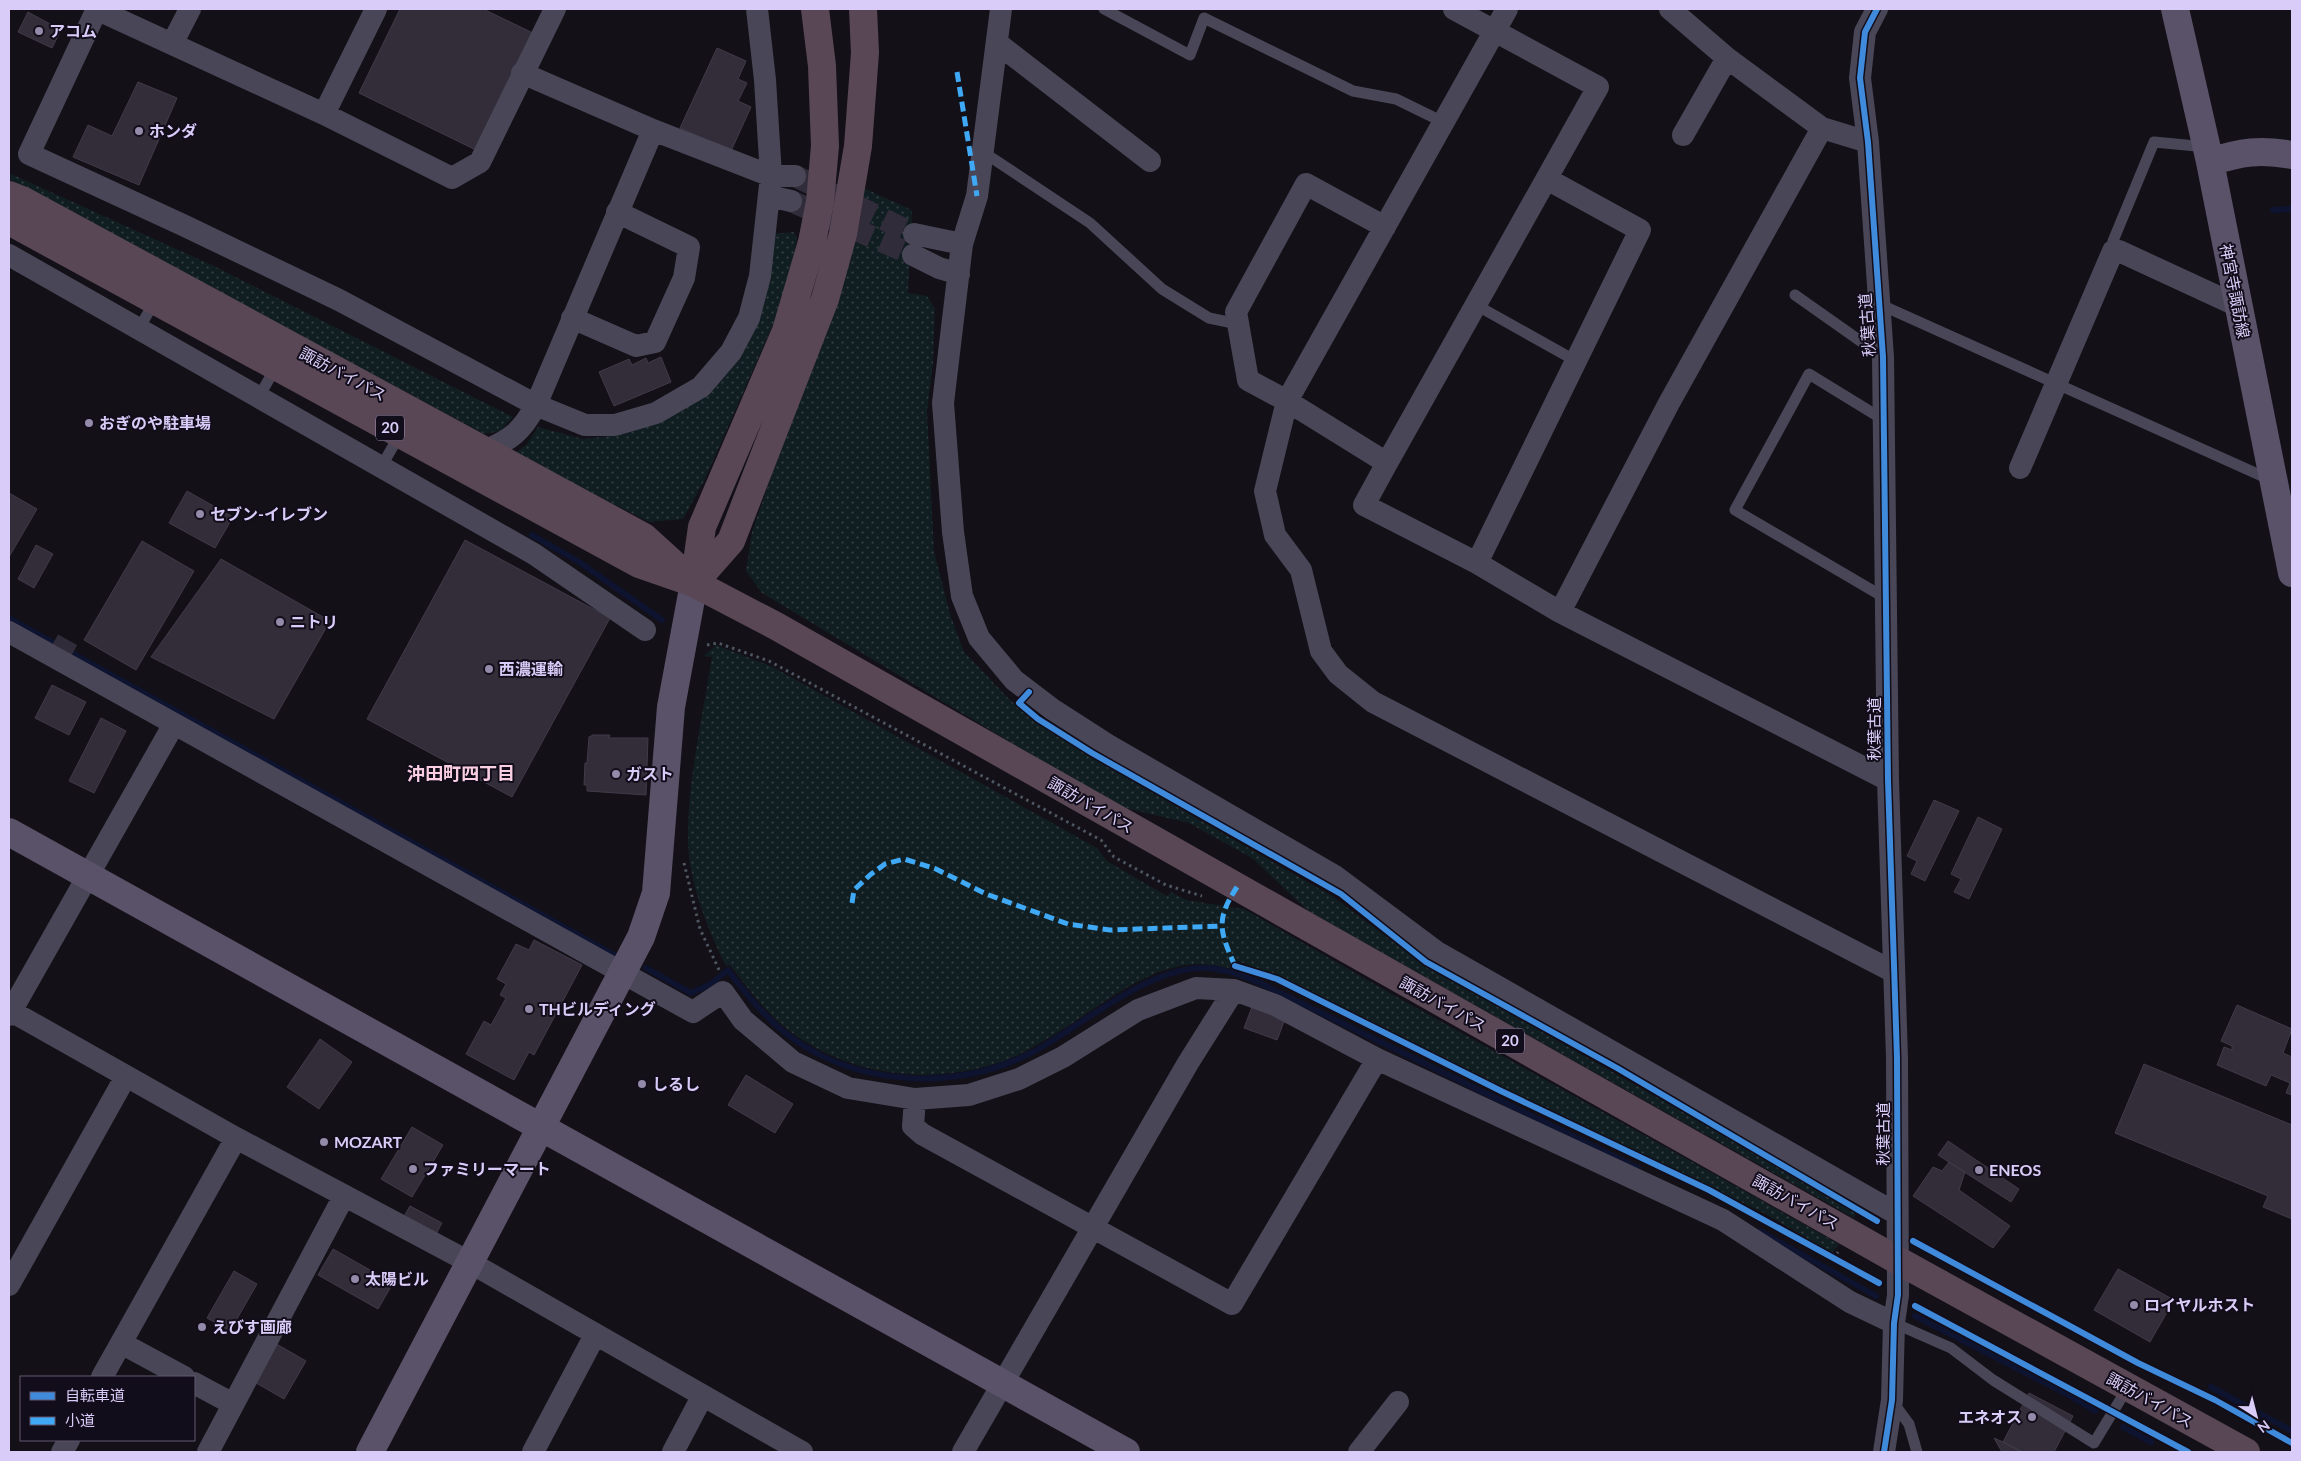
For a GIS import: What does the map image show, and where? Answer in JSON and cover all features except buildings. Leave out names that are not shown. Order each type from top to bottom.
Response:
[{"type":"highway","points":[[694,583],[702,527],[786,331],[812,242],[820,202],[825,146],[822,66],[815,9]]},
{"type":"highway","points":[[694,583],[732,540],[825,299],[843,234],[858,146],[865,53],[863,9]]},
{"type":"highway","name":"諏訪バイパス","points":[[9,195],[32,205],[644,537],[694,583]]},
{"type":"highway","name":"諏訪バイパス","points":[[9,221],[639,564],[694,583],[776,626],[1897,1260],[2246,1452]]},
{"type":"street","points":[[555,9],[480,162],[452,178],[324,114],[96,9],[29,154],[339,300],[536,405],[585,424],[615,425],[656,413],[701,387],[731,352],[748,318],[760,276],[770,186],[765,80],[757,9]]},
{"type":"street","points":[[172,44],[190,9]]},
{"type":"street","points":[[324,114],[376,9]]},
{"type":"street","points":[[1002,9],[977,196],[962,244],[943,403],[953,532],[962,596],[978,638],[1014,680],[1052,709],[1108,745],[1335,876],[1436,952],[1897,1214]]},
{"type":"street","points":[[1454,9],[1598,88],[1364,505],[1478,563],[1560,612],[1888,780]]},
{"type":"street","points":[[1507,9],[1287,401],[1265,492],[1275,535],[1301,570],[1321,651],[1338,674],[1372,702],[1894,972]]},
{"type":"street","points":[[1670,9],[1727,58],[1822,128],[1868,142]]},
{"type":"street","name":"秋葉古道","points":[[1877,9],[1865,32],[1860,78],[1868,142],[1883,356],[1888,780],[1894,972],[1898,1295],[1894,1323],[1892,1400],[1884,1452]]},
{"type":"street","name":"神宮寺諏訪線","points":[[2175,9],[2209,155],[2238,306],[2282,479],[2292,573]]},
{"type":"street","points":[[997,43],[1150,161]]},
{"type":"street","points":[[1683,135],[1727,58]]},
{"type":"street","points":[[522,73],[653,130],[770,186],[791,201]]},
{"type":"street","points":[[1560,612],[1669,403],[1822,128]]},
{"type":"street","points":[[484,451],[508,441],[526,423],[536,405],[616,212],[653,130]]},
{"type":"street","points":[[2209,155],[2267,150],[2292,155]]},
{"type":"street","points":[[770,186],[795,176]]},
{"type":"street","points":[[1478,563],[1640,230],[1547,179]]},
{"type":"street","points":[[1385,226],[1306,184],[1236,312],[1248,380],[1287,401],[1387,463]]},
{"type":"street","points":[[572,318],[636,346],[655,342],[684,278],[689,247],[616,212]]},
{"type":"street","points":[[958,274],[914,244],[962,244]]},
{"type":"street","points":[[2020,468],[2113,251],[2119,251],[2238,306]]},
{"type":"street","points":[[9,255],[137,332],[379,471],[534,554],[645,630]]},
{"type":"street","points":[[370,1452],[641,937],[656,893],[671,707],[694,583]]},
{"type":"street","points":[[9,632],[693,1012],[723,992],[743,1020],[793,1062],[848,1088],[915,1099],[969,1095],[1019,1079],[1063,1057],[1138,1010],[1196,988],[1234,990],[1275,1005],[1377,1059],[1650,1184],[1723,1220],[1850,1302],[1894,1323]]},
{"type":"street","points":[[174,724],[9,1012],[236,1138],[471,1263],[702,1397],[802,1452]]},
{"type":"street","points":[[9,832],[1126,1452]]},
{"type":"street","points":[[963,1452],[1188,1063],[1234,990]]},
{"type":"street","points":[[915,1099],[913,1126],[922,1134],[1232,1304],[1377,1059]]},
{"type":"street","points":[[9,1285],[126,1076]]},
{"type":"street","points":[[103,1376],[236,1138]]},
{"type":"street","points":[[208,1452],[344,1196]]},
{"type":"street","points":[[533,1452],[595,1335]]},
{"type":"street","points":[[121,1343],[182,1376]]},
{"type":"street","points":[[195,1384],[233,1404]]},
{"type":"street","points":[[673,1452],[702,1397]]},
{"type":"street","points":[[1359,1452],[1398,1402]]},
{"type":"street","points":[[62,1452],[68,1441]]},
{"type":"lane","points":[[1104,9],[1190,55],[1204,18],[1353,91],[1396,99],[1443,122]]},
{"type":"lane","points":[[2113,251],[2113,241],[2154,142],[2209,155]]},
{"type":"lane","points":[[983,152],[1090,223],[1162,289],[1209,318],[1238,324]]},
{"type":"lane","points":[[1794,295],[1883,356]]},
{"type":"lane","points":[[137,332],[155,301]]},
{"type":"lane","points":[[1880,304],[2262,476],[2282,479]]},
{"type":"lane","points":[[1476,305],[1576,361]]},
{"type":"lane","points":[[257,401],[276,367]]},
{"type":"lane","points":[[1884,420],[1809,374],[1735,510],[1887,599]]},
{"type":"lane","points":[[379,471],[400,434]]},
{"type":"lane","points":[[1894,1323],[1951,1348],[1993,1380],[2094,1443],[2128,1388]]},
{"type":"lane","points":[[1892,1400],[1910,1424],[1917,1452]]},
{"type":"path","points":[[701,652],[706,645],[718,643],[769,661],[1101,840],[1114,857],[1166,886],[1209,898]]},
{"type":"path","points":[[682,854],[698,923],[720,972]]},
{"type":"path","points":[[1826,1254],[1842,1263]]},
{"type":"shaded area","points":[[9,173],[216,267],[513,417],[500,431],[484,434],[9,179]]},
{"type":"shaded area","points":[[859,186],[912,210],[908,293],[927,296],[935,309],[933,363],[927,410],[934,552],[951,617],[964,652],[1011,701],[1055,735],[1104,765],[1332,896],[1424,965],[1857,1211],[1854,1218],[1308,911],[1252,858],[1189,823],[1125,808],[1100,796],[762,593],[746,571],[752,532],[837,285]]},
{"type":"shaded area","points":[[794,232],[797,238],[787,293],[705,479],[683,519],[649,522],[514,454],[527,444],[538,427],[583,439],[611,436],[710,388],[772,234]]},
{"type":"shaded area","points":[[716,645],[773,667],[1097,848],[1107,861],[1167,896],[1171,892],[1186,900],[1244,909],[1397,997],[1839,1244],[1832,1253],[1762,1212],[1563,1118],[1286,979],[1235,960],[1230,968],[1193,964],[1155,974],[1119,992],[1052,1036],[1014,1057],[975,1069],[921,1075],[895,1073],[868,1068],[818,1049],[795,1035],[777,1020],[760,1003],[730,965],[726,966],[705,920],[695,886],[691,868],[688,835],[690,790],[712,657],[704,656]]},
{"type":"waterway","points":[[2273,210],[2292,209]]},
{"type":"waterway","points":[[532,535],[579,562],[662,620]]},
{"type":"waterway","points":[[9,618],[616,956]]},
{"type":"waterway","points":[[646,968],[691,993],[709,985],[728,970],[768,1018],[784,1032],[812,1051],[842,1064],[874,1073],[907,1078],[940,1078],[973,1073],[1005,1064],[1035,1051],[1140,986],[1163,976],[1185,970],[1207,968],[1220,970],[1258,982],[1638,1168]]},
{"type":"waterway","points":[[1760,1231],[1876,1296]]},
{"type":"waterway","points":[[1915,1316],[2065,1393],[2095,1411]]},
{"type":"waterway","points":[[2211,1387],[2292,1431]]},
{"type":"waterway","points":[[2123,1427],[2151,1442]]},
{"type":"tunnel","points":[[795,176],[914,234]]},
{"type":"tunnel","points":[[791,201],[913,255]]},
{"type":"tunnel","points":[[57,659],[68,639]]},
{"type":"marked path","points":[[957,72],[977,196]]},
{"type":"marked path","points":[[852,903],[854,890],[870,875],[885,864],[904,859],[936,869],[986,894],[1068,924],[1110,930],[1222,926]]},
{"type":"marked path","points":[[1235,966],[1223,935],[1222,926],[1225,908],[1237,887]]},
{"type":"cycle path","points":[[1877,9],[1865,32],[1860,78],[1868,142],[1883,357],[1888,780],[1897,1058],[1898,1295],[1894,1323],[1892,1400],[1884,1452]]},
{"type":"cycle path","points":[[1029,692],[1019,703],[1038,719],[1092,753],[1341,894],[1426,962],[1617,1068],[1877,1221]]},
{"type":"cycle path","points":[[1235,966],[1277,979],[1501,1091],[1709,1190],[1879,1283]]},
{"type":"cycle path","points":[[1913,1241],[2138,1363],[2215,1400],[2292,1443]]},
{"type":"cycle path","points":[[1915,1306],[2188,1452]]},
{"type":"place","name":"アコム","points":[[39,31]]},
{"type":"place","name":"ホンダ","points":[[139,131]]},
{"type":"place","name":"おぎのや駐車場","points":[[89,423]]},
{"type":"place","name":"セブン-イレブン","points":[[200,514]]},
{"type":"place","name":"ニトリ","points":[[280,622]]},
{"type":"place","name":"西濃運輸","points":[[489,669]]},
{"type":"place","name":"ガスト","points":[[616,774]]},
{"type":"place","name":"THビルディング","points":[[529,1009]]},
{"type":"place","name":"しるし","points":[[642,1084]]},
{"type":"place","name":"MOZART","points":[[324,1142]]},
{"type":"place","name":"ファミリーマート","points":[[413,1169]]},
{"type":"place","name":"ENEOS","points":[[1979,1170]]},
{"type":"place","name":"太陽ビル","points":[[355,1279]]},
{"type":"place","name":"ロイヤルホスト","points":[[2134,1305]]},
{"type":"place","name":"えびす画廊","points":[[202,1327]]},
{"type":"place","name":"エネオス","points":[[2032,1417]]},
{"type":"district","name":"沖田町四丁目","points":[[461,774]]}]
